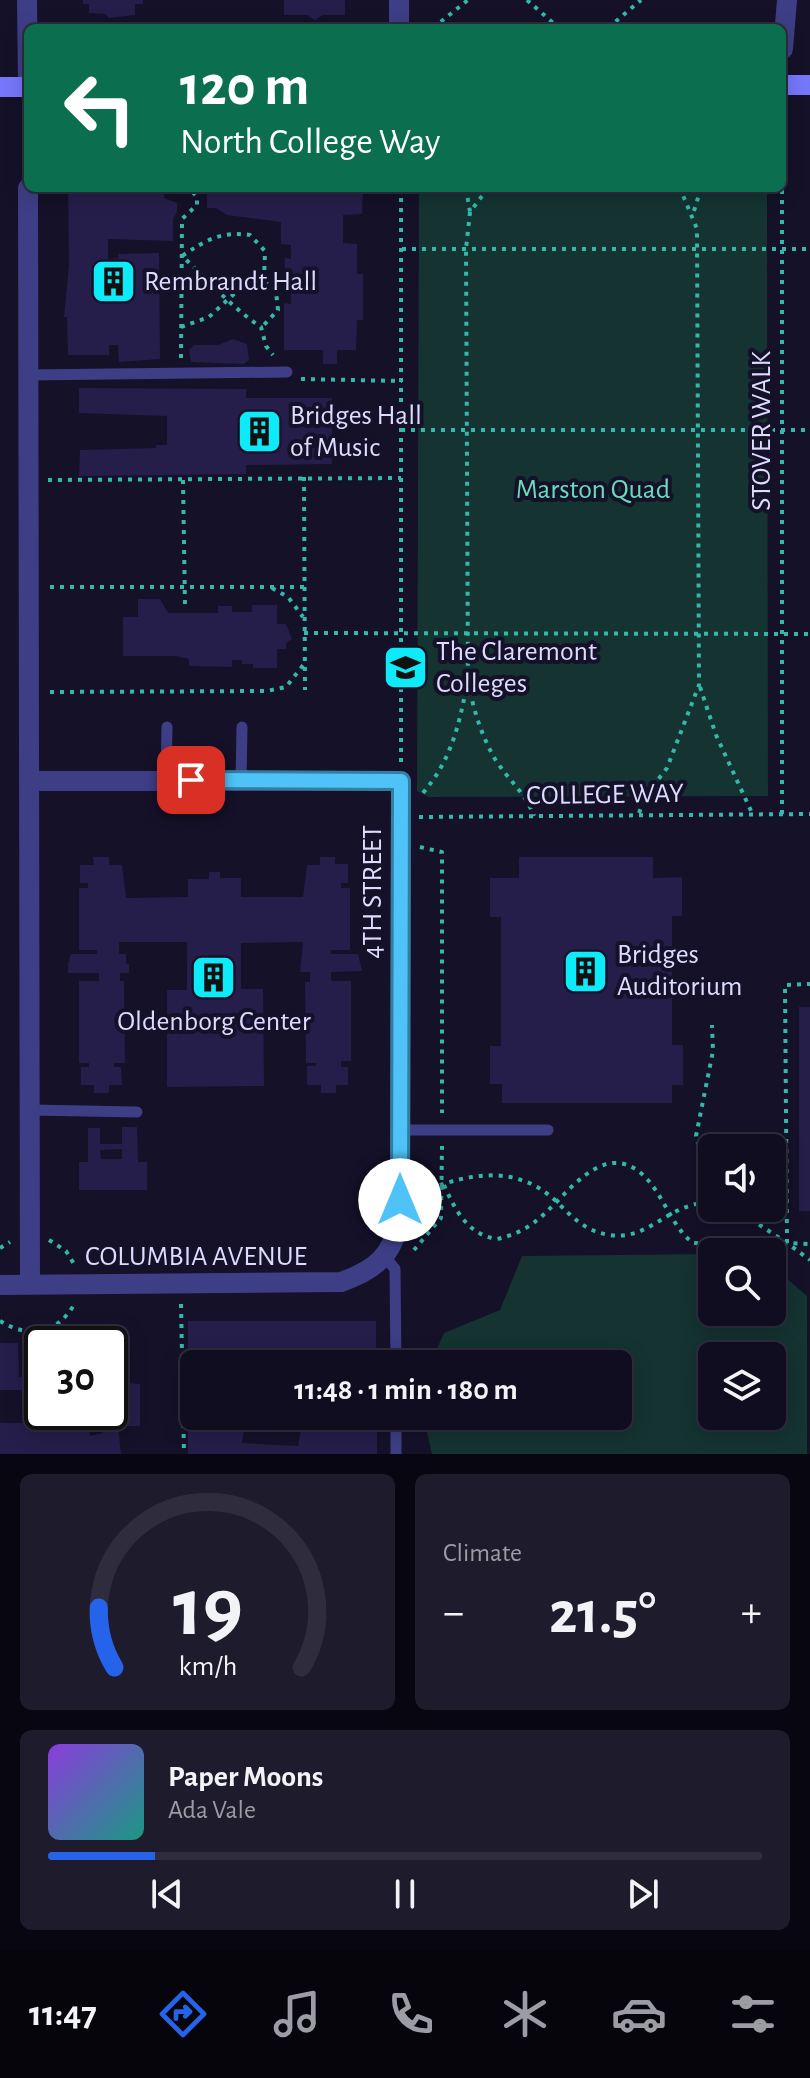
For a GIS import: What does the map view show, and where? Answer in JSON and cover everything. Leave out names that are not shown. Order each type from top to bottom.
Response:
[{"type":"street","points":[[27,0],[27,24]]},
{"type":"street","points":[[399,0],[399,24]]},
{"type":"street","points":[[785,24],[787,0]]},
{"type":"street","points":[[0,87],[24,85]]},
{"type":"street","points":[[786,85],[810,85]]},
{"type":"street","points":[[28,192],[30,1285]]},
{"type":"street","points":[[31,781],[401,781]]},
{"type":"street","name":"4TH STREET","points":[[390,1263],[400,1200],[410,817],[401,781]]},
{"type":"street","name":"COLUMBIA AVENUE","points":[[0,1285],[341,1282],[390,1263]]},
{"type":"lane","points":[[28,375],[287,372]]},
{"type":"lane","points":[[166,780],[167,727]]},
{"type":"lane","points":[[241,781],[242,727]]},
{"type":"lane","points":[[32,1110],[137,1112]]},
{"type":"lane","points":[[400,1130],[548,1130]]},
{"type":"lane","points":[[390,1263],[395,1350]]},
{"type":"lane","points":[[396,1430],[396,1454]]},
{"type":"path","points":[[438,24],[468,0]]},
{"type":"path","points":[[527,0],[554,24]]},
{"type":"path","points":[[613,24],[641,0]]},
{"type":"path","points":[[181,372],[182,219],[197,205],[197,197],[193,192]]},
{"type":"path","points":[[401,192],[401,781]]},
{"type":"path","points":[[467,192],[470,212],[466,249],[468,681],[474,711],[495,759],[527,797],[534,816]]},
{"type":"path","points":[[470,212],[485,192]]},
{"type":"path","points":[[682,192],[693,213]]},
{"type":"path","points":[[700,192],[693,213],[696,249],[696,633],[699,685],[716,735],[752,813]]},
{"type":"path","name":"STOVER WALK","points":[[782,814],[783,192]]},
{"type":"path","points":[[182,256],[202,241],[228,232],[250,235],[265,251],[264,280],[276,292],[278,310],[261,327]]},
{"type":"path","points":[[402,249],[810,249]]},
{"type":"path","points":[[182,256],[226,299],[229,306],[261,327],[266,346],[287,372],[305,382],[402,381]]},
{"type":"path","points":[[181,327],[209,317],[248,281],[264,280]]},
{"type":"path","points":[[401,430],[810,430]]},
{"type":"path","points":[[304,477],[305,690]]},
{"type":"path","points":[[29,480],[401,478]]},
{"type":"path","points":[[183,479],[185,606]]},
{"type":"path","points":[[30,587],[304,587]]},
{"type":"path","points":[[268,587],[288,597],[304,619]]},
{"type":"path","points":[[304,633],[810,634]]},
{"type":"path","points":[[31,692],[267,691],[286,687],[304,664]]},
{"type":"path","points":[[420,797],[443,770],[452,750],[468,681]]},
{"type":"path","points":[[639,813],[646,795],[667,768],[699,685]]},
{"type":"path","points":[[390,1263],[439,1225],[443,1183],[442,852],[419,847],[410,817],[420,807]]},
{"type":"path","name":"COLLEGE WAY","points":[[410,817],[810,814]]},
{"type":"path","points":[[787,1243],[785,985],[810,984]]},
{"type":"path","points":[[698,1143],[696,1136],[713,1051],[712,1025]]},
{"type":"path","points":[[443,1183],[455,1210],[472,1229],[485,1238],[497,1239],[524,1229],[586,1175],[612,1162],[639,1172],[655,1187],[687,1238],[703,1246],[810,1244]]},
{"type":"path","points":[[400,1200],[443,1183],[484,1174],[516,1177],[539,1187],[574,1220],[590,1230],[611,1235],[644,1230],[669,1212],[698,1204]]},
{"type":"path","points":[[755,1222],[810,1260]]},
{"type":"path","points":[[181,1285],[184,1454]]},
{"type":"green space","name":"Marston Quad","points":[[419,192],[767,192],[768,796],[429,797],[417,791]]},
{"type":"green space","points":[[698,1254],[698,1326],[786,1326],[786,1278],[807,1296],[807,1454],[432,1454],[426,1430],[632,1430],[632,1350],[436,1350],[444,1333],[500,1310],[522,1256]]},
{"type":"building","points":[[83,0],[143,0],[143,4],[135,4],[135,15],[109,18],[105,14],[89,13],[89,4],[83,4]]},
{"type":"building","points":[[284,0],[345,0],[345,15],[323,15],[315,20],[307,15],[284,15]]},
{"type":"building","name":"Rembrandt Hall","points":[[68,192],[164,192],[164,198],[177,203],[177,213],[173,218],[173,241],[108,239],[108,259],[119,258],[118,254],[159,253],[160,359],[119,362],[118,345],[109,345],[109,355],[68,355],[67,317],[64,317],[69,265]]},
{"type":"building","points":[[207,192],[363,192],[362,214],[343,215],[343,243],[357,244],[357,274],[363,274],[363,320],[357,320],[356,350],[337,350],[337,364],[323,364],[323,350],[284,350],[284,303],[291,304],[291,291],[284,291],[285,258],[291,259],[291,245],[281,244],[281,222],[227,215],[216,208],[207,208]]},
{"type":"building","points":[[233,339],[247,344],[249,360],[244,364],[191,362],[189,350],[194,345],[218,345]]},
{"type":"building","name":"Bridges Hall of Music","points":[[79,388],[246,389],[246,398],[332,398],[332,464],[246,465],[246,474],[79,476],[80,450],[167,445],[167,416],[79,413]]},
{"type":"building","points":[[138,599],[160,599],[168,613],[218,613],[218,606],[232,606],[232,612],[252,612],[252,605],[277,605],[277,624],[286,624],[292,639],[286,643],[286,649],[277,649],[277,668],[253,668],[253,664],[242,664],[242,660],[232,660],[232,667],[189,666],[189,659],[175,656],[123,656],[123,617],[138,617]]},
{"type":"building","name":"Oldenborg Center","points":[[93,857],[109,857],[109,865],[122,865],[126,898],[188,897],[188,879],[209,879],[209,872],[220,872],[220,878],[241,878],[241,897],[303,897],[307,865],[320,865],[320,857],[335,857],[335,864],[348,864],[348,883],[341,883],[341,888],[350,888],[350,950],[331,950],[331,954],[358,954],[362,971],[331,972],[331,981],[351,981],[351,1061],[341,1061],[341,1067],[348,1067],[348,1085],[336,1085],[336,1093],[321,1093],[321,1085],[307,1085],[307,1066],[316,1066],[316,1063],[306,1063],[305,982],[310,982],[310,972],[300,972],[303,942],[241,943],[241,989],[263,989],[264,1086],[167,1087],[167,990],[187,990],[187,942],[119,942],[119,954],[126,954],[126,964],[129,964],[129,973],[120,973],[120,981],[124,981],[125,1063],[114,1063],[114,1067],[121,1067],[122,1085],[109,1085],[109,1093],[94,1093],[94,1085],[81,1085],[81,1067],[89,1067],[89,1063],[79,1063],[79,981],[99,981],[99,973],[68,973],[68,964],[71,954],[97,954],[97,950],[79,950],[79,888],[88,888],[88,883],[80,883],[80,865],[94,865]]},
{"type":"building","name":"Bridges Auditorium","points":[[519,857],[653,857],[653,878],[682,877],[682,916],[672,916],[672,1045],[683,1045],[683,1085],[672,1085],[672,1103],[502,1103],[502,1084],[490,1084],[490,1046],[501,1046],[501,917],[490,917],[490,878],[519,878]]},
{"type":"building","points":[[799,1007],[810,1007],[810,1211],[799,1211]]},
{"type":"building","points":[[122,1127],[137,1127],[138,1162],[147,1162],[147,1190],[79,1190],[79,1162],[88,1162],[88,1128],[100,1128],[100,1144],[122,1144]],"holes":[[[122,1149],[122,1159],[101,1159],[100,1150]]]},
{"type":"building","points":[[188,1321],[376,1321],[376,1350],[188,1350]]},
{"type":"building","points":[[0,1343],[18,1343],[19,1377],[24,1377],[24,1390],[0,1390]]},
{"type":"building","points":[[128,1383],[140,1384],[140,1426],[128,1426]]},
{"type":"building","points":[[0,1423],[24,1423],[24,1430],[89,1430],[90,1436],[103,1433],[102,1430],[118,1430],[121,1454],[0,1454]]},
{"type":"building","points":[[188,1430],[244,1430],[242,1443],[298,1446],[301,1430],[377,1430],[377,1454],[188,1454]]},
{"type":"place","name":"Rembrandt Hall","points":[[113,282]]},
{"type":"place","name":"Bridges Hall of Music","points":[[259,432]]},
{"type":"place","name":"The Claremont Colleges","points":[[405,668]]},
{"type":"place","name":"Bridges Auditorium","points":[[586,971]]},
{"type":"place","name":"Oldenborg Center","points":[[214,977]]},
{"type":"route","points":[[191,780],[401,781],[400,1200]]}]
